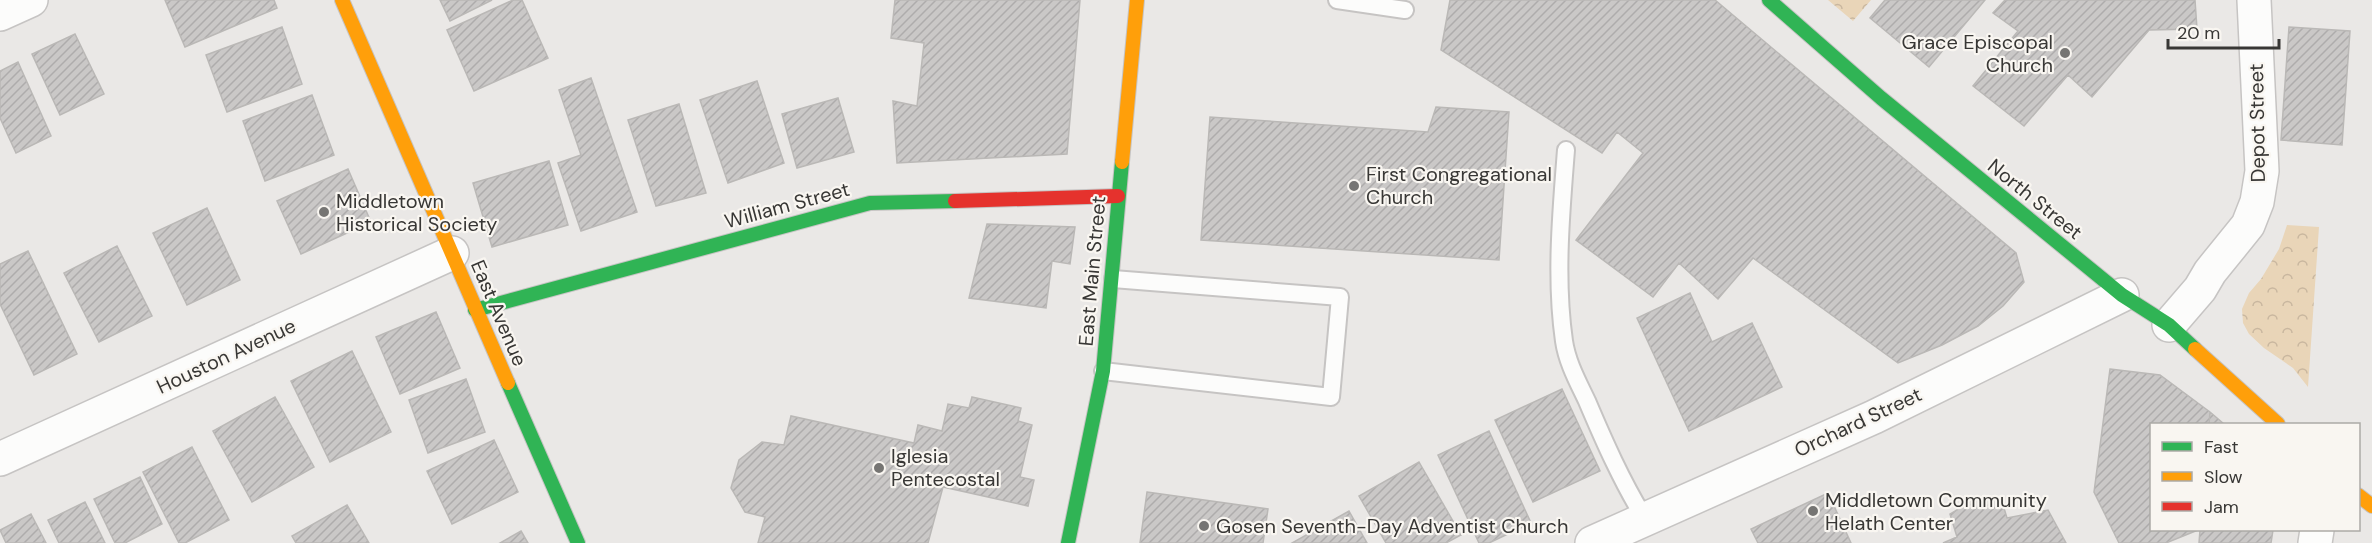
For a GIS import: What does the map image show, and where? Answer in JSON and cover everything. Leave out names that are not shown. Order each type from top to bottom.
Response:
[{"type":"street","points":[[0,14],[31,0]]},
{"type":"street","name":"East Avenue","points":[[342,0],[578,543]]},
{"type":"street","name":"East Main Street","points":[[1068,543],[1103,371],[1137,0]]},
{"type":"street","name":"North Street","points":[[1769,0],[1881,98],[2122,295],[2169,325],[2277,423]]},
{"type":"street","name":"Depot Street","points":[[2169,325],[2200,290],[2210,272],[2248,225],[2257,202],[2262,171],[2254,0]]},
{"type":"street","name":"William Street","points":[[475,309],[870,203],[1118,196]]},
{"type":"street","name":"Houston Avenue","points":[[0,459],[452,253]]},
{"type":"street","name":"Orchard Street","points":[[1592,543],[1874,417],[2122,295]]},
{"type":"street","points":[[2372,493],[2369,497],[2372,506]]},
{"type":"street","points":[[2360,497],[2372,506]]},
{"type":"lane","points":[[1337,0],[1405,10]]},
{"type":"lane","points":[[1566,150],[1560,232],[1564,342],[1570,364],[1597,426],[1630,495],[1645,519]]},
{"type":"lane","points":[[1103,371],[1331,397],[1340,297],[1113,279]]},
{"type":"green space","points":[[1828,0],[1871,0],[1853,21]]},
{"type":"green space","points":[[2287,225],[2319,227],[2308,387],[2293,368],[2264,348],[2249,334],[2243,323],[2242,309],[2249,293],[2261,279],[2279,249]]},
{"type":"building","points":[[165,0],[274,0],[277,8],[185,47]]},
{"type":"building","points":[[440,0],[492,0],[450,21]]},
{"type":"building","points":[[513,0],[522,0],[548,58],[474,91],[447,30]]},
{"type":"building","points":[[895,0],[1080,0],[1067,154],[897,163],[893,101],[917,106],[924,43],[891,38]]},
{"type":"building","points":[[1450,0],[1715,0],[2016,253],[2024,282],[2003,306],[1978,326],[1942,345],[1898,363],[1753,258],[1718,299],[1679,263],[1653,297],[1576,240],[1643,153],[1617,132],[1602,153],[1441,50]]},
{"type":"building","points":[[1885,0],[1985,0],[1929,67],[1870,18]]},
{"type":"building","name":"Grace Episcopal Church","points":[[2005,0],[2195,0],[2197,29],[2149,30],[2092,97],[2068,75],[2024,126],[1973,86],[2018,31],[1993,13]]},
{"type":"building","points":[[282,27],[302,84],[227,112],[206,55]]},
{"type":"building","points":[[2289,27],[2350,31],[2342,145],[2281,140]]},
{"type":"building","points":[[75,34],[104,94],[60,115],[32,54]]},
{"type":"building","points":[[18,62],[51,136],[16,153],[0,118],[0,71]]},
{"type":"building","points":[[591,78],[637,212],[581,231],[558,163],[581,155],[559,90]]},
{"type":"building","points":[[757,81],[784,163],[728,183],[700,100]]},
{"type":"building","points":[[312,95],[334,155],[265,181],[243,121]]},
{"type":"building","points":[[838,98],[854,152],[797,168],[782,114]]},
{"type":"building","points":[[679,104],[706,193],[656,206],[628,120]]},
{"type":"building","name":"First Congregational Church","points":[[1436,107],[1509,112],[1499,260],[1201,240],[1210,117],[1428,132]]},
{"type":"building","points":[[549,161],[568,225],[492,247],[473,183]]},
{"type":"building","name":"Middletown Historical Society","points":[[348,169],[371,222],[301,254],[277,201]]},
{"type":"building","points":[[207,208],[240,280],[187,305],[153,233]]},
{"type":"building","points":[[987,224],[1075,227],[1070,264],[1052,261],[1046,308],[969,298]]},
{"type":"building","points":[[117,246],[152,316],[99,342],[64,273]]},
{"type":"building","points":[[28,251],[77,354],[34,375],[0,304],[0,264]]},
{"type":"building","points":[[1690,293],[1712,342],[1752,323],[1782,387],[1689,431],[1637,318]]},
{"type":"building","points":[[436,312],[460,368],[400,394],[376,337]]},
{"type":"building","points":[[352,351],[391,432],[330,462],[291,381]]},
{"type":"building","points":[[2110,369],[2160,375],[2210,412],[2209,423],[2150,423],[2150,531],[2196,531],[2166,543],[2119,543],[2094,492]]},
{"type":"building","points":[[466,379],[485,432],[428,453],[409,400]]},
{"type":"building","points":[[1562,389],[1600,471],[1533,502],[1495,420]]},
{"type":"building","points":[[275,397],[314,467],[252,502],[213,431]]},
{"type":"building","name":"Iglesia Pentecostal","points":[[972,397],[1021,408],[1018,421],[1032,425],[1020,477],[1034,480],[1028,506],[943,487],[928,543],[758,543],[765,517],[745,512],[731,488],[739,460],[762,442],[784,445],[791,416],[914,443],[918,425],[942,431],[948,404],[969,408]]},
{"type":"building","points":[[2210,412],[2223,423],[2209,423]]},
{"type":"building","points":[[1489,431],[1531,523],[1489,543],[1479,543],[1438,455]]},
{"type":"building","points":[[494,440],[518,492],[452,524],[427,471]]},
{"type":"building","points":[[192,447],[229,520],[185,543],[179,543],[143,472]]},
{"type":"building","points":[[1419,462],[1461,535],[1446,543],[1386,543],[1359,496]]},
{"type":"building","points":[[140,477],[162,524],[125,543],[115,543],[94,499]]},
{"type":"building","name":"Gosen Seventh-Day Adventist Church","points":[[1147,492],[1268,509],[1263,543],[1140,543]]},
{"type":"building","name":"Middletown Community Helath Center","points":[[1828,493],[1851,543],[1758,543],[1751,529]]},
{"type":"building","points":[[2001,498],[2007,518],[2048,510],[2066,543],[1943,543],[1957,537],[1950,514],[1972,501]]},
{"type":"building","points":[[85,502],[105,543],[59,543],[48,520]]},
{"type":"building","points":[[347,505],[369,543],[296,543],[292,536]]},
{"type":"building","points":[[1349,511],[1367,543],[1292,543]]},
{"type":"building","points":[[31,514],[46,543],[6,543],[0,530]]},
{"type":"building","points":[[521,531],[528,543],[500,543]]},
{"type":"building","points":[[2200,531],[2273,531],[2271,543],[2199,543]]},
{"type":"traffic: fast","points":[[1769,0],[1881,98],[2122,295],[2169,325],[2195,349]]},
{"type":"traffic: fast","points":[[1068,543],[1103,371],[1122,162]]},
{"type":"traffic: fast","points":[[475,310],[870,203],[955,201]]},
{"type":"traffic: fast","points":[[508,383],[578,543]]},
{"type":"traffic: slow","points":[[342,0],[508,383]]},
{"type":"traffic: slow","points":[[1122,162],[1137,0]]},
{"type":"traffic: slow","points":[[2195,349],[2277,423]]},
{"type":"traffic: slow","points":[[2360,497],[2372,506]]},
{"type":"traffic: jam","points":[[955,201],[1118,196]]},
{"type":"place","name":"Grace Episcopal Church","points":[[2065,53]]},
{"type":"place","name":"First Congregational Church","points":[[1354,186]]},
{"type":"place","name":"Middletown Historical Society","points":[[324,212]]},
{"type":"place","name":"Iglesia Pentecostal","points":[[879,468]]},
{"type":"place","name":"Middletown Community Helath Center","points":[[1813,511]]},
{"type":"place","name":"Gosen Seventh-Day Adventist Church","points":[[1204,526]]}]
